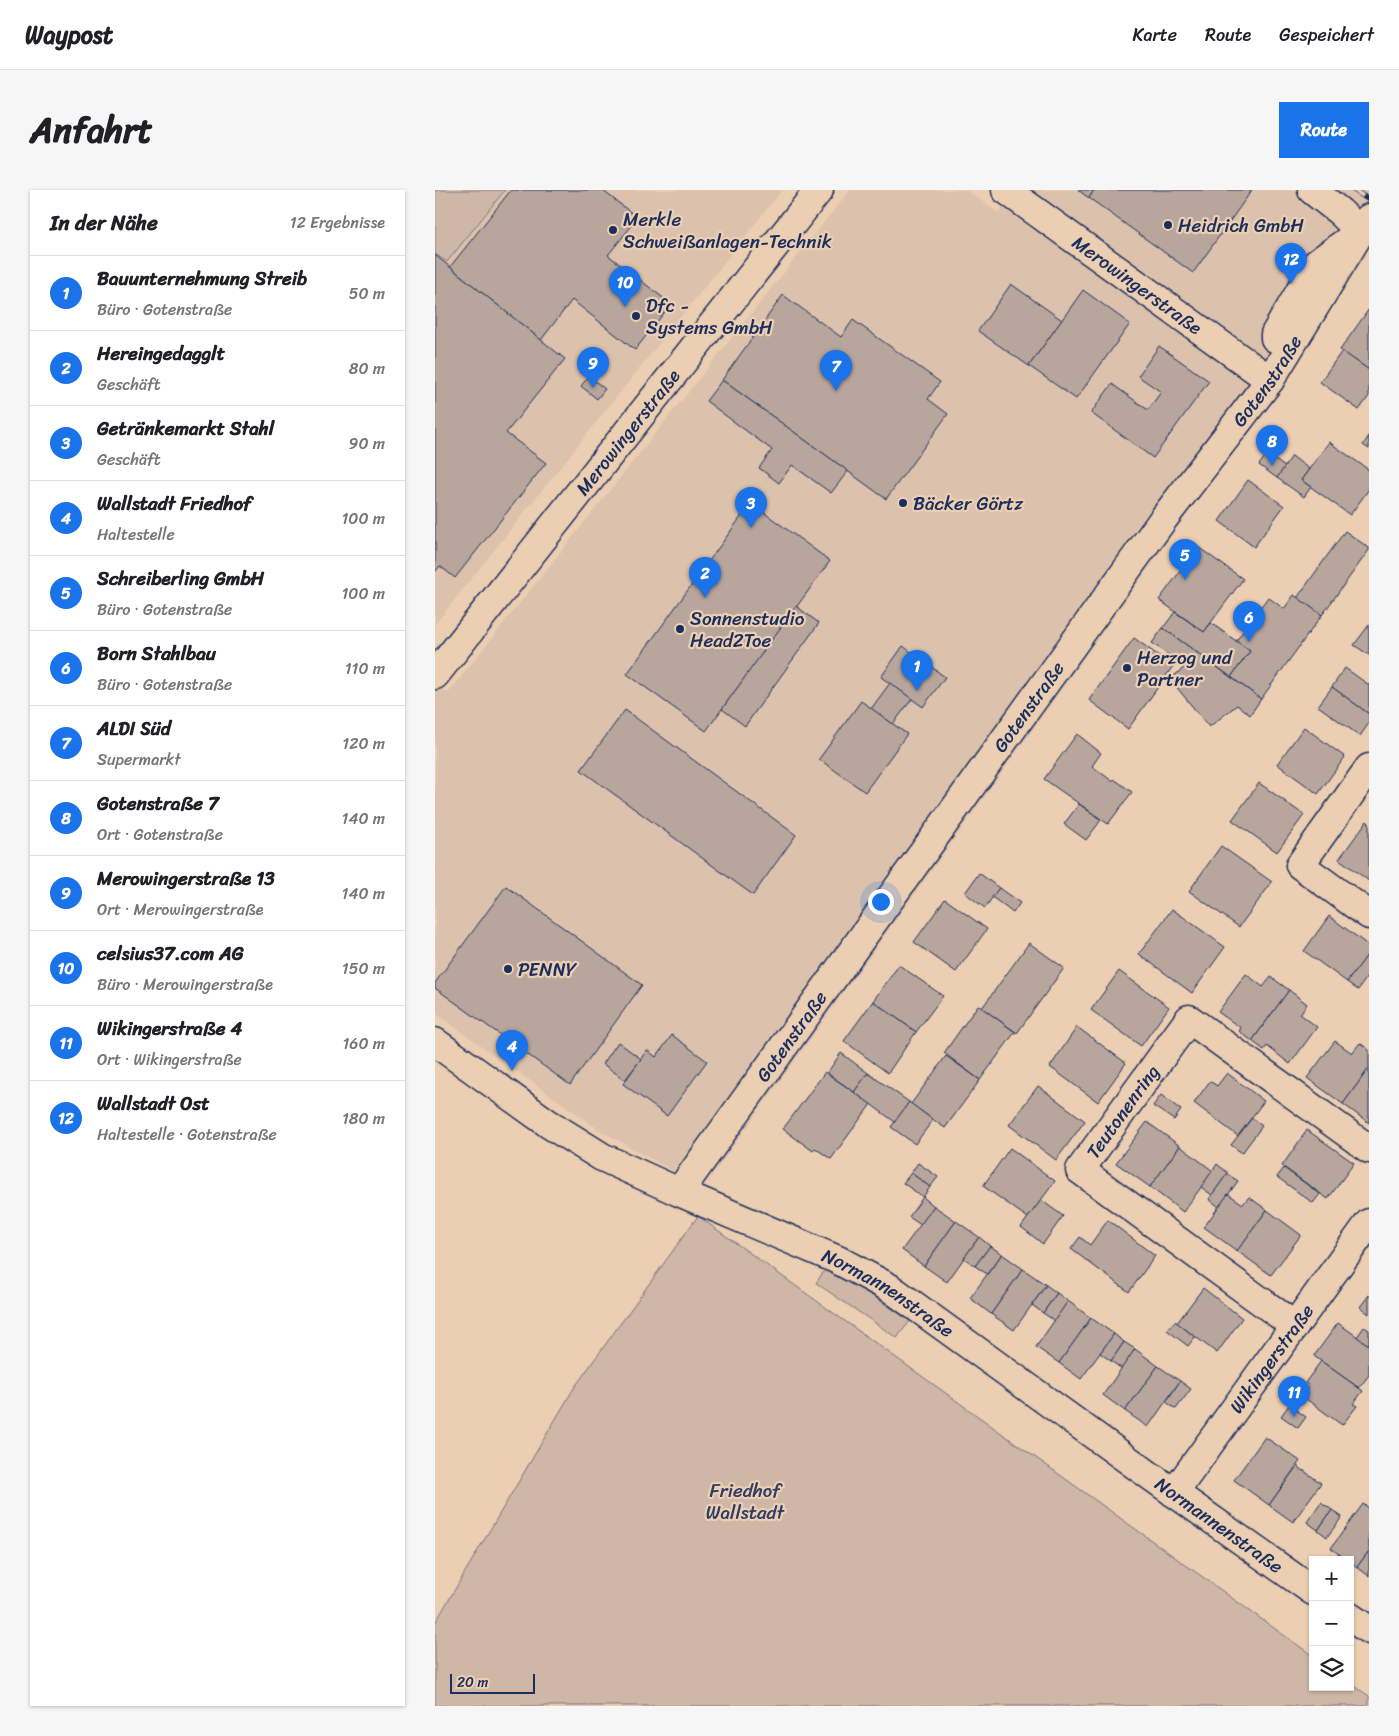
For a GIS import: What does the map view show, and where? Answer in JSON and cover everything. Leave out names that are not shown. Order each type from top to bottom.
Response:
[{"type":"street","name":"Merowingerstraße","points":[[435,675],[819,190]]},
{"type":"street","name":"Merowingerstraße","points":[[1006,190],[1270,380]]},
{"type":"street","points":[[1312,190],[1340,212],[1365,225]]},
{"type":"street","name":"Gotenstraße","points":[[679,1192],[1164,518],[1270,380],[1365,225]]},
{"type":"street","points":[[1369,768],[1301,865],[1369,915]]},
{"type":"street","name":"Teutonenring","points":[[1295,1326],[1080,1170],[1189,1019],[1369,1149]]},
{"type":"street","name":"Normannenstraße","points":[[435,1042],[549,1124],[595,1152],[679,1192],[838,1260],[890,1288],[1309,1588]]},
{"type":"street","name":"Wikingerstraße","points":[[1174,1493],[1369,1223]]},
{"type":"street","points":[[1354,1620],[1369,1630]]},
{"type":"shaded area","points":[[506,190],[782,190],[435,624],[435,254],[447,263]]},
{"type":"shaded area","points":[[850,190],[966,190],[999,213],[1016,190],[1309,190],[1369,241],[1201,495],[703,1188],[601,1131],[435,1013],[435,684],[448,693]]},
{"type":"shaded area","points":[[1332,190],[1369,190],[1369,229]]},
{"type":"green space","points":[[435,190],[505,190],[447,262],[435,254]]},
{"type":"green space","name":"Friedhof Wallstadt","points":[[698,1216],[1309,1653],[1309,1691],[1354,1691],[1354,1686],[1369,1696],[1369,1704],[1367,1706],[435,1706],[435,1623],[574,1388]]},
{"type":"green space","points":[[828,1265],[910,1321],[897,1338],[816,1283]]},
{"type":"building","points":[[511,190],[602,190],[638,218],[608,255],[671,304],[635,350],[572,300],[541,340],[450,267]]},
{"type":"building","points":[[1078,190],[1094,190],[1089,198]]},
{"type":"building","points":[[1094,190],[1252,190],[1193,273],[1089,198]]},
{"type":"building","points":[[435,255],[565,359],[506,433],[546,463],[455,578],[440,566],[435,572]]},
{"type":"building","points":[[1011,284],[1062,320],[1029,366],[978,331]]},
{"type":"building","points":[[1083,290],[1130,324],[1076,399],[1029,366]]},
{"type":"building","points":[[783,295],[841,337],[853,320],[940,382],[928,399],[948,414],[886,499],[722,380]]},
{"type":"building","points":[[1369,309],[1369,370],[1340,350]]},
{"type":"building","points":[[1159,346],[1209,381],[1153,458],[1091,413],[1112,384],[1148,410],[1161,392],[1138,376]]},
{"type":"building","points":[[1342,351],[1369,370],[1369,396],[1359,410],[1320,382]]},
{"type":"building","points":[[589,376],[605,389],[597,399],[581,386]]},
{"type":"building","points":[[722,380],[848,471],[831,493],[792,465],[779,483],[759,468],[772,450],[706,401]]},
{"type":"building","points":[[1369,436],[1369,449],[1363,445]]},
{"type":"building","points":[[1329,442],[1369,470],[1369,489],[1350,515],[1301,480]]},
{"type":"building","points":[[1267,454],[1285,467],[1277,478],[1259,465]]},
{"type":"building","points":[[1292,456],[1309,469],[1301,480],[1311,487],[1304,497],[1277,478]]},
{"type":"building","points":[[1248,480],[1284,506],[1254,547],[1219,521]]},
{"type":"building","points":[[751,503],[830,561],[706,731],[627,674]]},
{"type":"building","points":[[1345,531],[1369,548],[1369,550],[1322,615],[1297,598]]},
{"type":"building","points":[[1198,547],[1243,579],[1204,632],[1159,600]]},
{"type":"building","points":[[1294,595],[1322,615],[1261,699],[1231,677],[1250,651],[1236,641],[1268,597],[1284,609]]},
{"type":"building","points":[[796,606],[819,623],[745,726],[722,709]]},
{"type":"building","points":[[1175,612],[1204,632],[1211,623],[1250,651],[1231,677],[1163,628]]},
{"type":"building","points":[[1369,625],[1369,655],[1354,645]]},
{"type":"building","points":[[1163,628],[1261,699],[1250,715],[1237,705],[1209,727],[1170,679],[1185,667],[1152,643]]},
{"type":"building","points":[[1134,638],[1173,666],[1128,729],[1089,700]]},
{"type":"building","points":[[903,646],[945,677],[923,707],[881,677]]},
{"type":"building","points":[[1345,668],[1369,685],[1369,714],[1332,687]]},
{"type":"building","points":[[890,683],[912,699],[893,724],[871,709]]},
{"type":"building","points":[[1332,687],[1369,714],[1369,723],[1360,736],[1318,706]]},
{"type":"building","points":[[861,701],[907,734],[865,792],[819,759]]},
{"type":"building","points":[[625,710],[796,835],[753,895],[581,770]]},
{"type":"building","points":[[1304,727],[1345,757],[1318,794],[1277,764]]},
{"type":"building","points":[[1077,734],[1101,753],[1092,766],[1112,781],[1114,779],[1132,792],[1108,824],[1044,779]]},
{"type":"building","points":[[1259,783],[1304,815],[1277,852],[1232,820]]},
{"type":"building","points":[[1079,804],[1101,820],[1086,840],[1064,824]]},
{"type":"building","points":[[1367,821],[1369,823],[1369,881],[1339,859]]},
{"type":"building","points":[[1221,846],[1272,882],[1239,927],[1189,891]]},
{"type":"building","points":[[979,873],[999,888],[985,908],[965,893]]},
{"type":"building","points":[[506,886],[642,985],[570,1085],[435,988],[435,983]]},
{"type":"building","points":[[999,888],[1020,903],[1013,913],[992,897]]},
{"type":"building","points":[[945,899],[987,929],[956,972],[914,942]]},
{"type":"building","points":[[1172,909],[1225,947],[1192,993],[1139,954]]},
{"type":"building","points":[[1329,916],[1369,946],[1369,953],[1347,982],[1304,951]]},
{"type":"building","points":[[1029,943],[1064,968],[1017,1033],[982,1008]]},
{"type":"building","points":[[1368,954],[1369,974],[1358,990],[1347,982]]},
{"type":"building","points":[[899,965],[943,996],[916,1032],[873,1001]]},
{"type":"building","points":[[1119,971],[1169,1007],[1141,1046],[1091,1010]]},
{"type":"building","points":[[1246,974],[1263,987],[1271,977],[1289,990],[1252,1041],[1239,1031],[1241,1028],[1218,1012]]},
{"type":"building","points":[[1289,990],[1307,1004],[1300,1014],[1317,1027],[1290,1064],[1267,1046],[1264,1050],[1252,1041]]},
{"type":"building","points":[[873,1001],[916,1032],[888,1073],[844,1041]]},
{"type":"building","points":[[978,1005],[1015,1032],[980,1080],[944,1053]]},
{"type":"building","points":[[1077,1027],[1126,1063],[1098,1102],[1050,1067]]},
{"type":"building","points":[[672,1035],[707,1061],[667,1116],[623,1084],[647,1050],[656,1057]]},
{"type":"building","points":[[1335,1041],[1352,1053],[1360,1043],[1369,1050],[1369,1068],[1343,1104],[1307,1078]]},
{"type":"building","points":[[618,1042],[641,1059],[625,1080],[603,1064]]},
{"type":"building","points":[[841,1053],[868,1073],[854,1092],[827,1073]]},
{"type":"building","points":[[946,1056],[980,1080],[945,1128],[911,1104]]},
{"type":"building","points":[[1369,1068],[1369,1123],[1343,1104]]},
{"type":"building","points":[[825,1072],[871,1104],[831,1159],[815,1148],[813,1151],[783,1129]]},
{"type":"building","points":[[868,1073],[909,1102],[895,1122],[854,1092]]},
{"type":"building","points":[[1227,1073],[1264,1101],[1238,1136],[1194,1103],[1210,1081],[1217,1086]]},
{"type":"building","points":[[1038,1086],[1085,1121],[1056,1160],[1009,1125]]},
{"type":"building","points":[[1161,1095],[1181,1110],[1174,1120],[1153,1106]]},
{"type":"building","points":[[909,1102],[933,1120],[915,1144],[891,1127]]},
{"type":"building","points":[[1252,1118],[1262,1126],[1242,1153],[1231,1145]]},
{"type":"building","points":[[1147,1122],[1180,1146],[1150,1187],[1116,1163]]},
{"type":"building","points":[[1307,1130],[1354,1163],[1328,1199],[1282,1166]]},
{"type":"building","points":[[1180,1146],[1213,1171],[1183,1212],[1150,1187]]},
{"type":"building","points":[[1010,1148],[1055,1181],[1028,1218],[983,1186]]},
{"type":"building","points":[[918,1163],[938,1177],[930,1187],[911,1173]]},
{"type":"building","points":[[1217,1164],[1228,1173],[1212,1195],[1201,1187]]},
{"type":"building","points":[[1284,1168],[1320,1194],[1313,1203],[1277,1177]]},
{"type":"building","points":[[911,1173],[930,1187],[923,1197],[903,1183]]},
{"type":"building","points":[[1227,1174],[1238,1181],[1219,1207],[1209,1199]]},
{"type":"building","points":[[1228,1194],[1243,1204],[1249,1197],[1267,1210],[1237,1251],[1204,1227]]},
{"type":"building","points":[[923,1197],[934,1206],[921,1225],[909,1217]]},
{"type":"building","points":[[1041,1200],[1063,1216],[1043,1244],[1021,1227]]},
{"type":"building","points":[[934,1206],[956,1221],[924,1266],[902,1250]]},
{"type":"building","points":[[1267,1210],[1301,1235],[1271,1275],[1237,1251]]},
{"type":"building","points":[[1108,1220],[1155,1256],[1129,1292],[1071,1249],[1080,1237],[1090,1245]]},
{"type":"building","points":[[956,1221],[979,1237],[947,1282],[924,1266]]},
{"type":"building","points":[[979,1237],[990,1246],[975,1266],[964,1258]]},
{"type":"building","points":[[990,1246],[1002,1254],[987,1274],[975,1266]]},
{"type":"building","points":[[1002,1254],[1023,1269],[991,1314],[970,1298]]},
{"type":"building","points":[[1023,1269],[1046,1285],[1014,1330],[991,1314]]},
{"type":"building","points":[[1046,1285],[1057,1293],[1043,1313],[1032,1305]]},
{"type":"building","points":[[1203,1288],[1242,1318],[1217,1353],[1177,1323]]},
{"type":"building","points":[[1057,1293],[1068,1301],[1055,1321],[1043,1313]]},
{"type":"building","points":[[1369,1295],[1369,1314],[1360,1307]]},
{"type":"building","points":[[1068,1301],[1091,1318],[1059,1363],[1036,1347]]},
{"type":"building","points":[[1091,1318],[1114,1334],[1081,1379],[1059,1363]]},
{"type":"building","points":[[1175,1321],[1195,1337],[1188,1346],[1167,1330]]},
{"type":"building","points":[[1338,1323],[1369,1345],[1369,1375],[1359,1388],[1314,1356]]},
{"type":"building","points":[[1364,1327],[1369,1330],[1369,1345],[1357,1337]]},
{"type":"building","points":[[1114,1334],[1124,1342],[1111,1361],[1100,1353]]},
{"type":"building","points":[[1124,1342],[1135,1349],[1122,1369],[1111,1361]]},
{"type":"building","points":[[1135,1349],[1158,1366],[1125,1411],[1103,1395]]},
{"type":"building","points":[[1321,1361],[1363,1391],[1353,1404],[1357,1406],[1342,1425],[1302,1396],[1309,1386],[1305,1383]]},
{"type":"building","points":[[1158,1366],[1180,1381],[1148,1427],[1125,1411]]},
{"type":"building","points":[[1180,1381],[1191,1389],[1176,1409],[1166,1402]]},
{"type":"building","points":[[1289,1405],[1306,1417],[1298,1428],[1281,1416]]},
{"type":"building","points":[[1265,1437],[1300,1461],[1269,1505],[1234,1480]]},
{"type":"building","points":[[1297,1466],[1321,1483],[1293,1522],[1269,1505]]},
{"type":"building","points":[[1321,1502],[1332,1510],[1318,1530],[1307,1522]]},
{"type":"building","points":[[1363,1504],[1369,1508],[1369,1551],[1357,1567],[1354,1565],[1354,1556],[1342,1556],[1331,1548]]},
{"type":"building","points":[[1332,1510],[1342,1517],[1327,1537],[1318,1530]]},
{"type":"building","points":[[1369,1551],[1369,1576],[1357,1567]]},
{"type":"railway","points":[[1354,190],[1369,200]]},
{"type":"place","name":"Heidrich GmbH","points":[[1168,225]]},
{"type":"place","name":"Merkle Schweißanlagen-Technik","points":[[613,230]]},
{"type":"place","name":"Wallstadt Ost","points":[[1291,284]]},
{"type":"place","name":"celsius37.com AG","points":[[625,307]]},
{"type":"place","name":"Dfc - Systems GmbH","points":[[636,316]]},
{"type":"place","name":"Merowingerstraße 13","points":[[593,388]]},
{"type":"place","name":"ALDI Süd","points":[[836,391]]},
{"type":"place","name":"Gotenstraße 7","points":[[1272,466]]},
{"type":"place","name":"Bäcker Görtz","points":[[903,503]]},
{"type":"place","name":"Getränkemarkt Stahl","points":[[751,528]]},
{"type":"place","name":"Schreiberling GmbH","points":[[1185,580]]},
{"type":"place","name":"Hereingedagglt","points":[[705,598]]},
{"type":"place","name":"Sonnenstudio Head2Toe","points":[[680,629]]},
{"type":"place","name":"Born Stahlbau","points":[[1249,642]]},
{"type":"place","name":"Herzog und Partner","points":[[1127,668]]},
{"type":"place","name":"Bauunternehmung Streib","points":[[917,691]]},
{"type":"place","name":"PENNY","points":[[508,969]]},
{"type":"place","name":"Wallstadt Friedhof","points":[[512,1071]]},
{"type":"place","name":"Wikingerstraße 4","points":[[1294,1417]]}]
